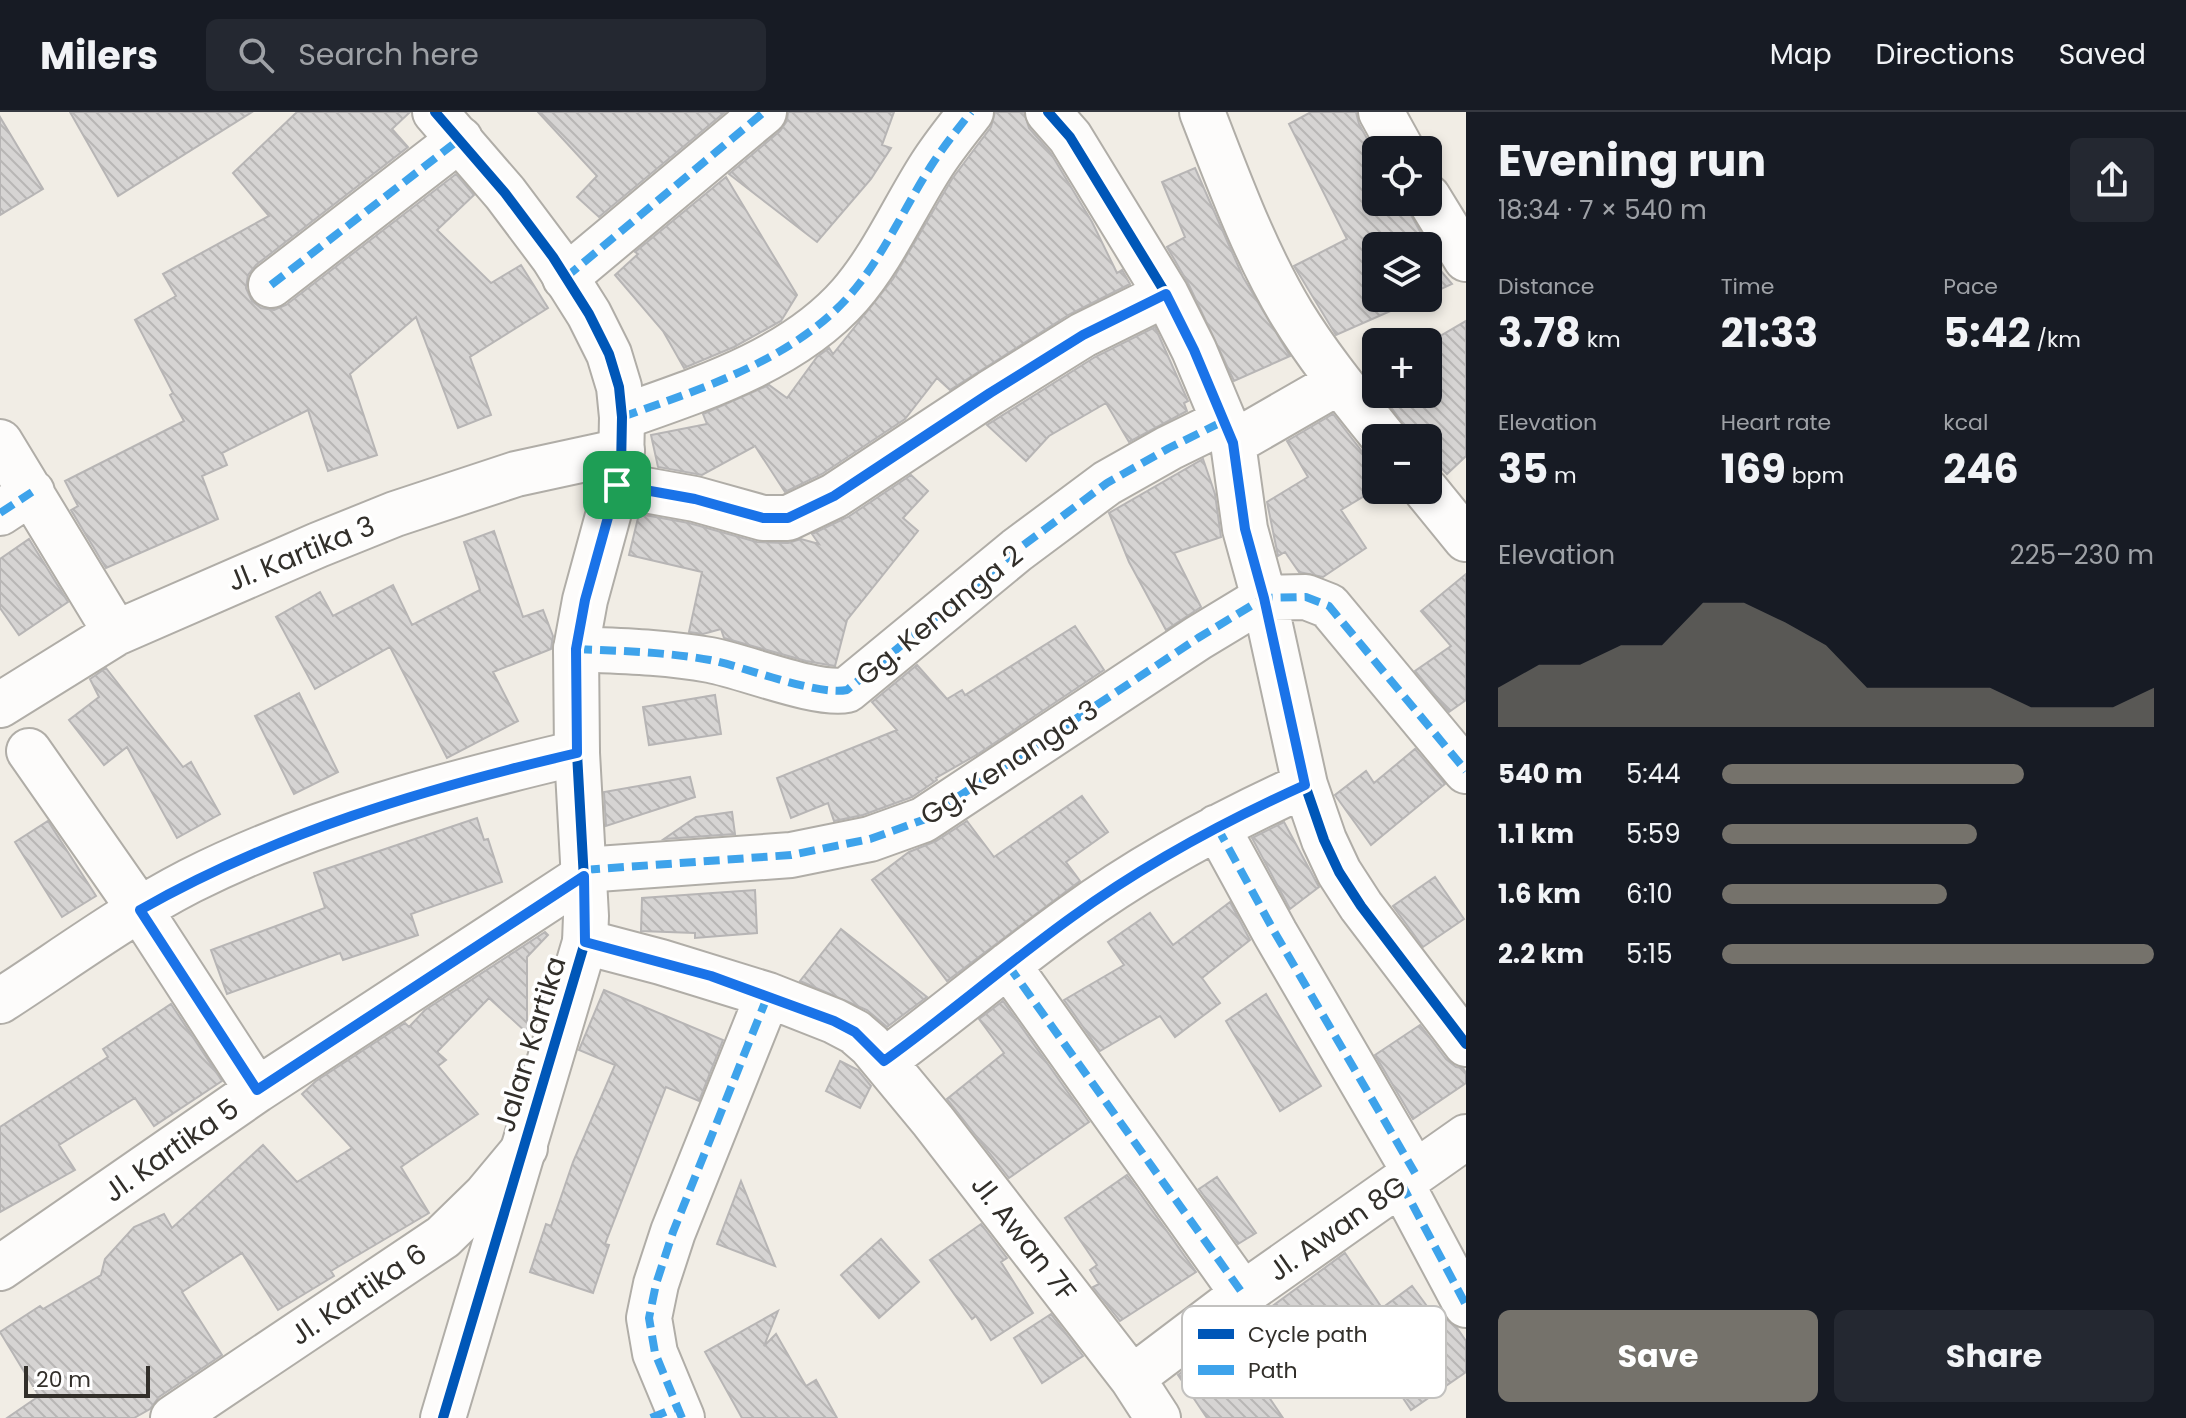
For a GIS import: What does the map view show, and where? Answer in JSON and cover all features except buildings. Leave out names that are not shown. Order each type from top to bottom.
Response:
[{"type":"street","points":[[565,278],[764,112]]},
{"type":"street","points":[[971,112],[932,165],[852,292],[825,321],[752,365],[699,389],[621,451],[695,499],[763,518],[788,518],[834,496],[1083,335],[1166,294]]},
{"type":"street","points":[[1048,112],[1070,137],[1166,294],[1229,432],[1245,529],[1264,598],[1305,785],[1339,872],[1361,906],[1466,1044]]},
{"type":"street","points":[[1202,112],[1254,241],[1273,279],[1293,315],[1339,382],[1373,424]]},
{"type":"street","points":[[1381,112],[1394,136]]},
{"type":"street","points":[[271,285],[447,125]]},
{"type":"street","name":"Jalan Kartika","points":[[443,1418],[585,942],[576,649],[621,451],[619,387],[609,354],[589,314],[535,232],[447,125]]},
{"type":"street","points":[[1440,216],[1466,259]]},
{"type":"street","points":[[1229,432],[1339,382]]},
{"type":"street","name":"Gg. Kenanga 2","points":[[576,649],[653,652],[708,660],[824,691],[847,690],[1017,550],[1107,483],[1169,448],[1229,432]]},
{"type":"street","points":[[0,442],[16,502],[116,633]]},
{"type":"street","name":"Jl. Kartika 3","points":[[0,705],[116,633],[409,509],[516,474],[621,451]]},
{"type":"street","points":[[1437,504],[1466,539]]},
{"type":"street","points":[[1264,598],[1306,597],[1329,606],[1466,771]]},
{"type":"street","name":"Gg. Kenanga 3","points":[[584,873],[791,855],[898,831],[946,806],[1198,638],[1264,598]]},
{"type":"street","points":[[29,751],[140,910],[257,1090]]},
{"type":"street","points":[[0,1001],[140,910],[190,881],[238,860],[348,817],[451,785],[577,753]]},
{"type":"street","points":[[884,1061],[1121,883],[1217,827],[1305,785]]},
{"type":"street","points":[[1217,827],[1408,1178],[1466,1305]]},
{"type":"street","name":"Jl. Kartika 5","points":[[0,1268],[257,1090],[584,873]]},
{"type":"street","name":"Jl. Awan 7F","points":[[585,942],[768,995],[855,1032],[884,1061],[1132,1378],[1158,1418]]},
{"type":"street","points":[[1008,965],[1243,1294]]},
{"type":"street","points":[[669,1415],[649,1318],[656,1284],[704,1149],[768,995]]},
{"type":"street","name":"Jl. Awan 8G","points":[[1227,1306],[1466,1137]]},
{"type":"street","name":"Jl. Kartika 6","points":[[173,1418],[443,1237],[485,1196],[525,1148]]},
{"type":"street","name":"Jl. Awan 8G","points":[[1132,1378],[1182,1340]]},
{"type":"marked path","points":[[565,278],[764,112]]},
{"type":"marked path","points":[[622,417],[744,370],[774,355],[827,318],[873,265],[931,166],[971,112]]},
{"type":"marked path","points":[[271,285],[460,139]]},
{"type":"marked path","points":[[617,485],[695,499],[763,518],[788,518],[834,496],[1083,335],[1166,294]]},
{"type":"marked path","points":[[576,649],[693,657],[818,689],[847,690],[1017,550],[1107,483],[1224,421]]},
{"type":"marked path","points":[[0,513],[32,492]]},
{"type":"marked path","points":[[584,870],[791,855],[870,839],[923,820],[1198,638],[1264,598],[1306,597],[1329,606],[1466,771]]},
{"type":"marked path","points":[[1217,827],[1415,1173]]},
{"type":"marked path","points":[[1008,965],[1243,1294]]},
{"type":"marked path","points":[[682,1418],[655,1353],[649,1318],[673,1232],[768,995]]},
{"type":"marked path","points":[[1401,1183],[1466,1305]]},
{"type":"marked path","points":[[651,1418],[675,1408]]},
{"type":"cycle path","points":[[435,112],[505,193],[553,257],[589,314],[609,354],[619,387],[622,417],[621,468],[585,600],[576,649],[585,942],[443,1418]]},
{"type":"cycle path","points":[[1048,112],[1070,137],[1166,294],[1194,350],[1233,443],[1245,529],[1264,598],[1305,785],[1324,840],[1339,872],[1361,906],[1466,1044]]},
{"type":"route","points":[[1166,294],[1194,350],[1233,443],[1245,529],[1264,598],[1305,785],[1217,827],[1121,883],[884,1061],[855,1032],[834,1021],[711,976],[585,942],[584,876],[257,1090],[140,910],[190,881],[348,817],[436,789],[577,753],[576,649],[585,600],[617,485],[695,499],[763,518],[788,518],[834,496],[1083,335],[1166,294]]}]
